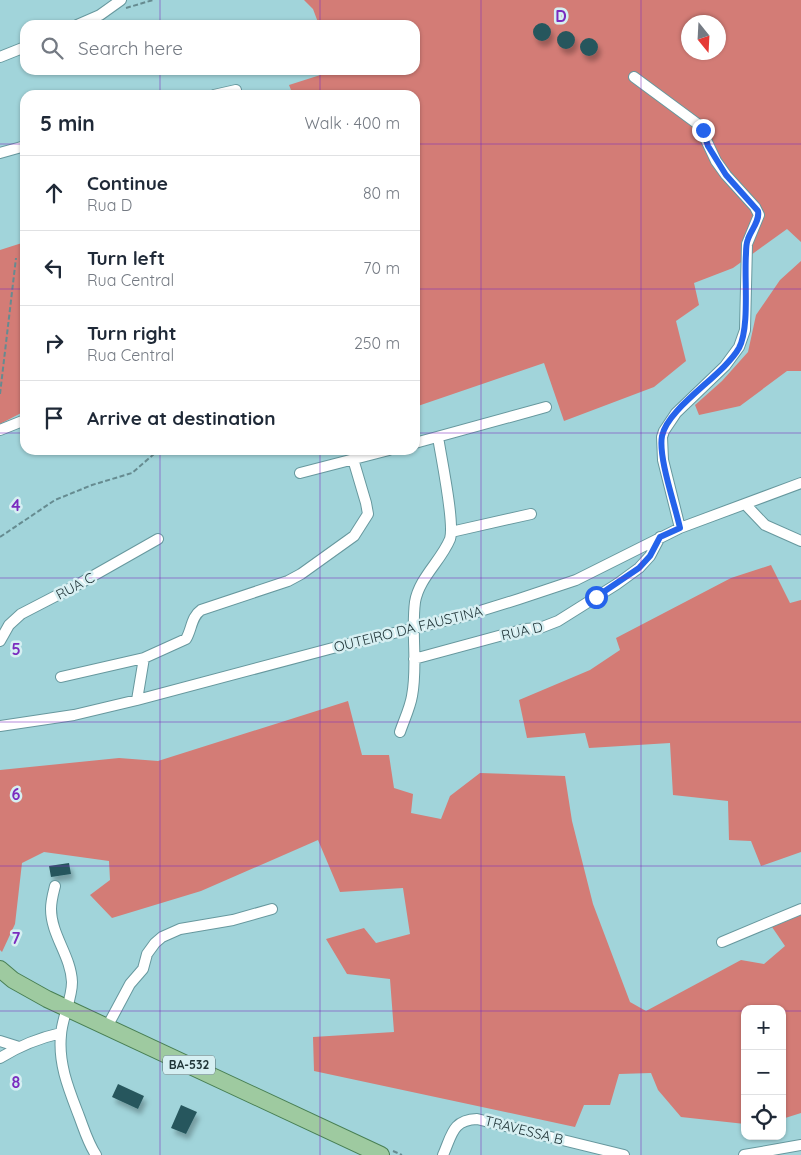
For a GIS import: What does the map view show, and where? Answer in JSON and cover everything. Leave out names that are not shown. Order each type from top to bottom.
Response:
[{"type":"main road","name":"BA-532","points":[[0,969],[13,980],[68,1009],[381,1155]]},
{"type":"street","points":[[90,20],[100,16],[121,0]]},
{"type":"street","points":[[0,57],[20,49]]},
{"type":"street","points":[[634,77],[699,125],[716,161],[755,207],[759,215],[746,244],[744,330],[739,347],[724,366],[676,413],[666,426],[662,437],[663,460],[680,528]]},
{"type":"street","points":[[0,152],[20,147]]},
{"type":"street","points":[[420,442],[546,408]]},
{"type":"street","points":[[0,430],[20,422]]},
{"type":"street","points":[[400,732],[412,698],[415,601],[418,592],[446,547],[451,532],[450,513],[438,437]]},
{"type":"street","points":[[300,472],[372,455]]},
{"type":"street","points":[[61,677],[144,658],[186,639],[193,619],[201,610],[288,581],[301,574],[354,536],[368,514],[353,460]]},
{"type":"street","name":"OUTEIRO DA FAUSTINA","points":[[0,726],[74,715],[137,700],[348,644],[414,629],[519,599],[576,580],[680,528],[801,483]]},
{"type":"street","points":[[746,504],[765,525],[801,541]]},
{"type":"street","points":[[451,532],[531,514]]},
{"type":"street","name":"RUA D","points":[[414,659],[525,629],[540,628],[558,621],[639,568],[650,556],[660,537]]},
{"type":"street","name":"RUA C","points":[[0,641],[8,625],[22,614],[158,539]]},
{"type":"street","points":[[137,700],[144,658]]},
{"type":"street","points":[[55,886],[51,910],[53,922],[68,962],[72,983],[68,1009],[61,1032],[60,1052],[63,1070],[84,1130],[96,1155]]},
{"type":"street","points":[[722,942],[801,908]]},
{"type":"street","points":[[107,1027],[130,984],[143,969],[147,954],[162,937],[180,929],[233,920],[272,909]]},
{"type":"street","points":[[0,1058],[44,1036],[61,1032]]},
{"type":"street","points":[[0,1041],[19,1047]]},
{"type":"street","name":"TRAVESSA B","points":[[443,1155],[457,1124],[462,1121],[477,1119],[623,1155]]},
{"type":"street","points":[[744,1155],[801,1145]]},
{"type":"path","points":[[0,394],[16,258]]},
{"type":"path","points":[[0,537],[55,500],[92,484],[132,473],[153,455]]},
{"type":"shaded area","points":[[304,0],[801,0],[801,242],[787,229],[733,268],[694,283],[699,305],[676,321],[686,361],[654,387],[564,421],[544,363],[420,405],[420,90],[291,90],[289,85],[320,75],[420,75],[420,20],[317,20],[313,9]]},
{"type":"shaded area","points":[[20,244],[20,414],[0,424],[0,250]]},
{"type":"shaded area","points":[[801,261],[801,371],[787,371],[740,406],[699,415],[695,405],[722,381],[748,352],[756,315],[780,280]]},
{"type":"shaded area","points":[[771,565],[790,603],[801,600],[801,852],[761,866],[751,841],[729,840],[728,801],[673,795],[670,743],[589,748],[585,733],[527,738],[519,700],[590,670],[620,650],[616,638],[731,578]]},
{"type":"shaded area","points":[[348,701],[362,755],[389,755],[394,788],[413,794],[411,813],[441,819],[450,796],[480,773],[565,776],[572,821],[593,904],[630,1002],[646,1011],[741,960],[764,964],[785,946],[772,927],[801,915],[801,1113],[786,1118],[786,1005],[741,1005],[741,1124],[681,1117],[658,1090],[651,1073],[619,1074],[610,1105],[584,1105],[575,1127],[314,1071],[313,1037],[394,1032],[390,979],[347,974],[326,939],[364,928],[376,943],[410,934],[403,888],[340,892],[318,840],[201,891],[112,918],[90,895],[110,880],[109,861],[44,852],[22,863],[15,924],[2,952],[0,950],[0,770],[119,758],[158,761]]},
{"type":"building","points":[[542,23],[548,26],[551,32],[548,38],[542,41],[536,38],[533,32],[536,26]]},
{"type":"building","points":[[566,31],[572,34],[575,40],[572,46],[566,49],[560,46],[557,40],[560,34]]},
{"type":"building","points":[[589,38],[595,41],[598,47],[595,53],[589,56],[583,53],[580,47],[583,41]]},
{"type":"building","points":[[69,863],[71,874],[51,877],[49,866]]},
{"type":"building","points":[[118,1084],[144,1096],[138,1109],[112,1097]]},
{"type":"building","points":[[181,1105],[197,1112],[186,1134],[171,1128]]},
{"type":"route","points":[[596,597],[639,568],[650,556],[660,537],[680,528],[663,460],[662,437],[669,421],[724,366],[739,347],[742,340],[744,330],[746,244],[759,215],[755,207],[716,161],[708,146],[703,130]]}]
